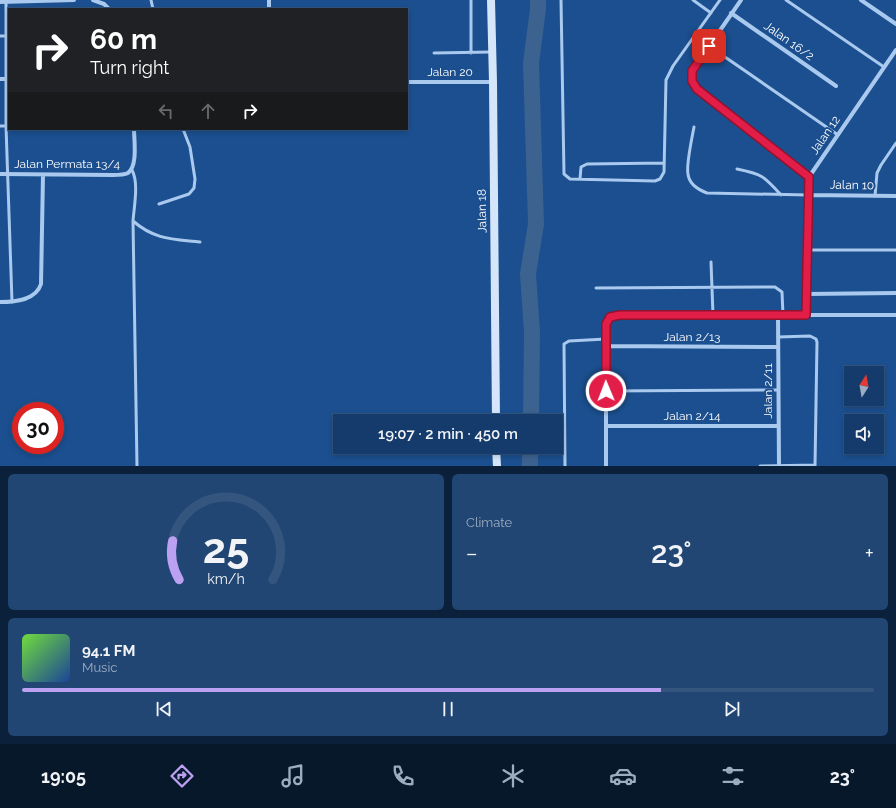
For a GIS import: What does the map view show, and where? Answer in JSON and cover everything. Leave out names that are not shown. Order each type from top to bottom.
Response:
[{"type":"street","points":[[0,2],[74,0]]},
{"type":"street","points":[[93,0],[104,4],[108,8]]},
{"type":"street","name":"Jalan 18","points":[[491,0],[493,52],[496,414]]},
{"type":"street","points":[[741,0],[692,71],[692,81],[697,89],[809,177],[806,315]]},
{"type":"street","points":[[861,0],[896,24]]},
{"type":"street","name":"Jalan 16/2","points":[[731,14],[836,86]]},
{"type":"street","name":"Jalan 12","points":[[809,177],[896,50]]},
{"type":"street","points":[[0,79],[8,79]]},
{"type":"street","name":"Jalan 20","points":[[408,82],[493,82]]},
{"type":"street","points":[[132,170],[135,157],[134,130]]},
{"type":"street","name":"Jalan Permata 13/4","points":[[0,174],[117,175],[127,174],[132,170]]},
{"type":"street","points":[[0,302],[12,302],[33,296],[39,290],[41,284],[43,175]]},
{"type":"street","name":"Jalan 10","points":[[808,195],[896,196]]},
{"type":"street","points":[[806,294],[896,293]]},
{"type":"street","points":[[606,466],[606,324],[610,317],[620,315],[896,315]]},
{"type":"street","name":"Jalan 2/11","points":[[779,466],[778,337],[780,315]]},
{"type":"street","name":"Jalan 2/13","points":[[606,346],[778,347]]},
{"type":"street","name":"Jalan 2/14","points":[[606,426],[778,426]]},
{"type":"street","points":[[496,454],[497,466]]},
{"type":"lane","points":[[471,0],[471,53]]},
{"type":"lane","points":[[561,0],[564,174],[570,179],[580,180],[655,181],[663,176],[666,80],[669,73],[720,0]]},
{"type":"lane","points":[[692,0],[711,13]]},
{"type":"lane","points":[[786,0],[884,67]]},
{"type":"lane","points":[[0,126],[8,126],[6,2]]},
{"type":"lane","points":[[0,36],[7,36]]},
{"type":"lane","points":[[709,46],[838,135]]},
{"type":"lane","points":[[434,53],[493,52]]},
{"type":"lane","points":[[694,127],[688,174],[698,190],[707,193],[808,195]]},
{"type":"lane","points":[[8,130],[12,302]]},
{"type":"lane","points":[[159,204],[188,194],[194,188],[195,179],[190,147],[183,130]]},
{"type":"lane","points":[[875,196],[877,173],[896,143]]},
{"type":"lane","points":[[580,180],[581,167],[586,164],[664,163]]},
{"type":"lane","points":[[737,169],[756,172],[766,178],[782,195]]},
{"type":"lane","points":[[132,170],[135,175],[133,221],[137,466]]},
{"type":"lane","points":[[133,221],[142,229],[153,235],[200,242]]},
{"type":"lane","points":[[807,250],[896,250]]},
{"type":"lane","points":[[711,262],[713,315]]},
{"type":"lane","points":[[596,288],[775,287],[782,292],[780,315]]},
{"type":"lane","points":[[760,466],[815,466],[817,342],[816,339],[810,336],[778,337]]},
{"type":"lane","points":[[565,466],[564,344],[569,341],[606,339]]},
{"type":"lane","points":[[606,391],[778,390]]},
{"type":"waterway","points":[[531,414],[532,332],[528,274],[536,224],[531,63],[538,0]]},
{"type":"waterway","points":[[530,454],[530,466]]},
{"type":"route","points":[[606,391],[606,324],[610,317],[620,315],[806,315],[809,177],[697,89],[692,81],[692,71],[709,46]]}]
